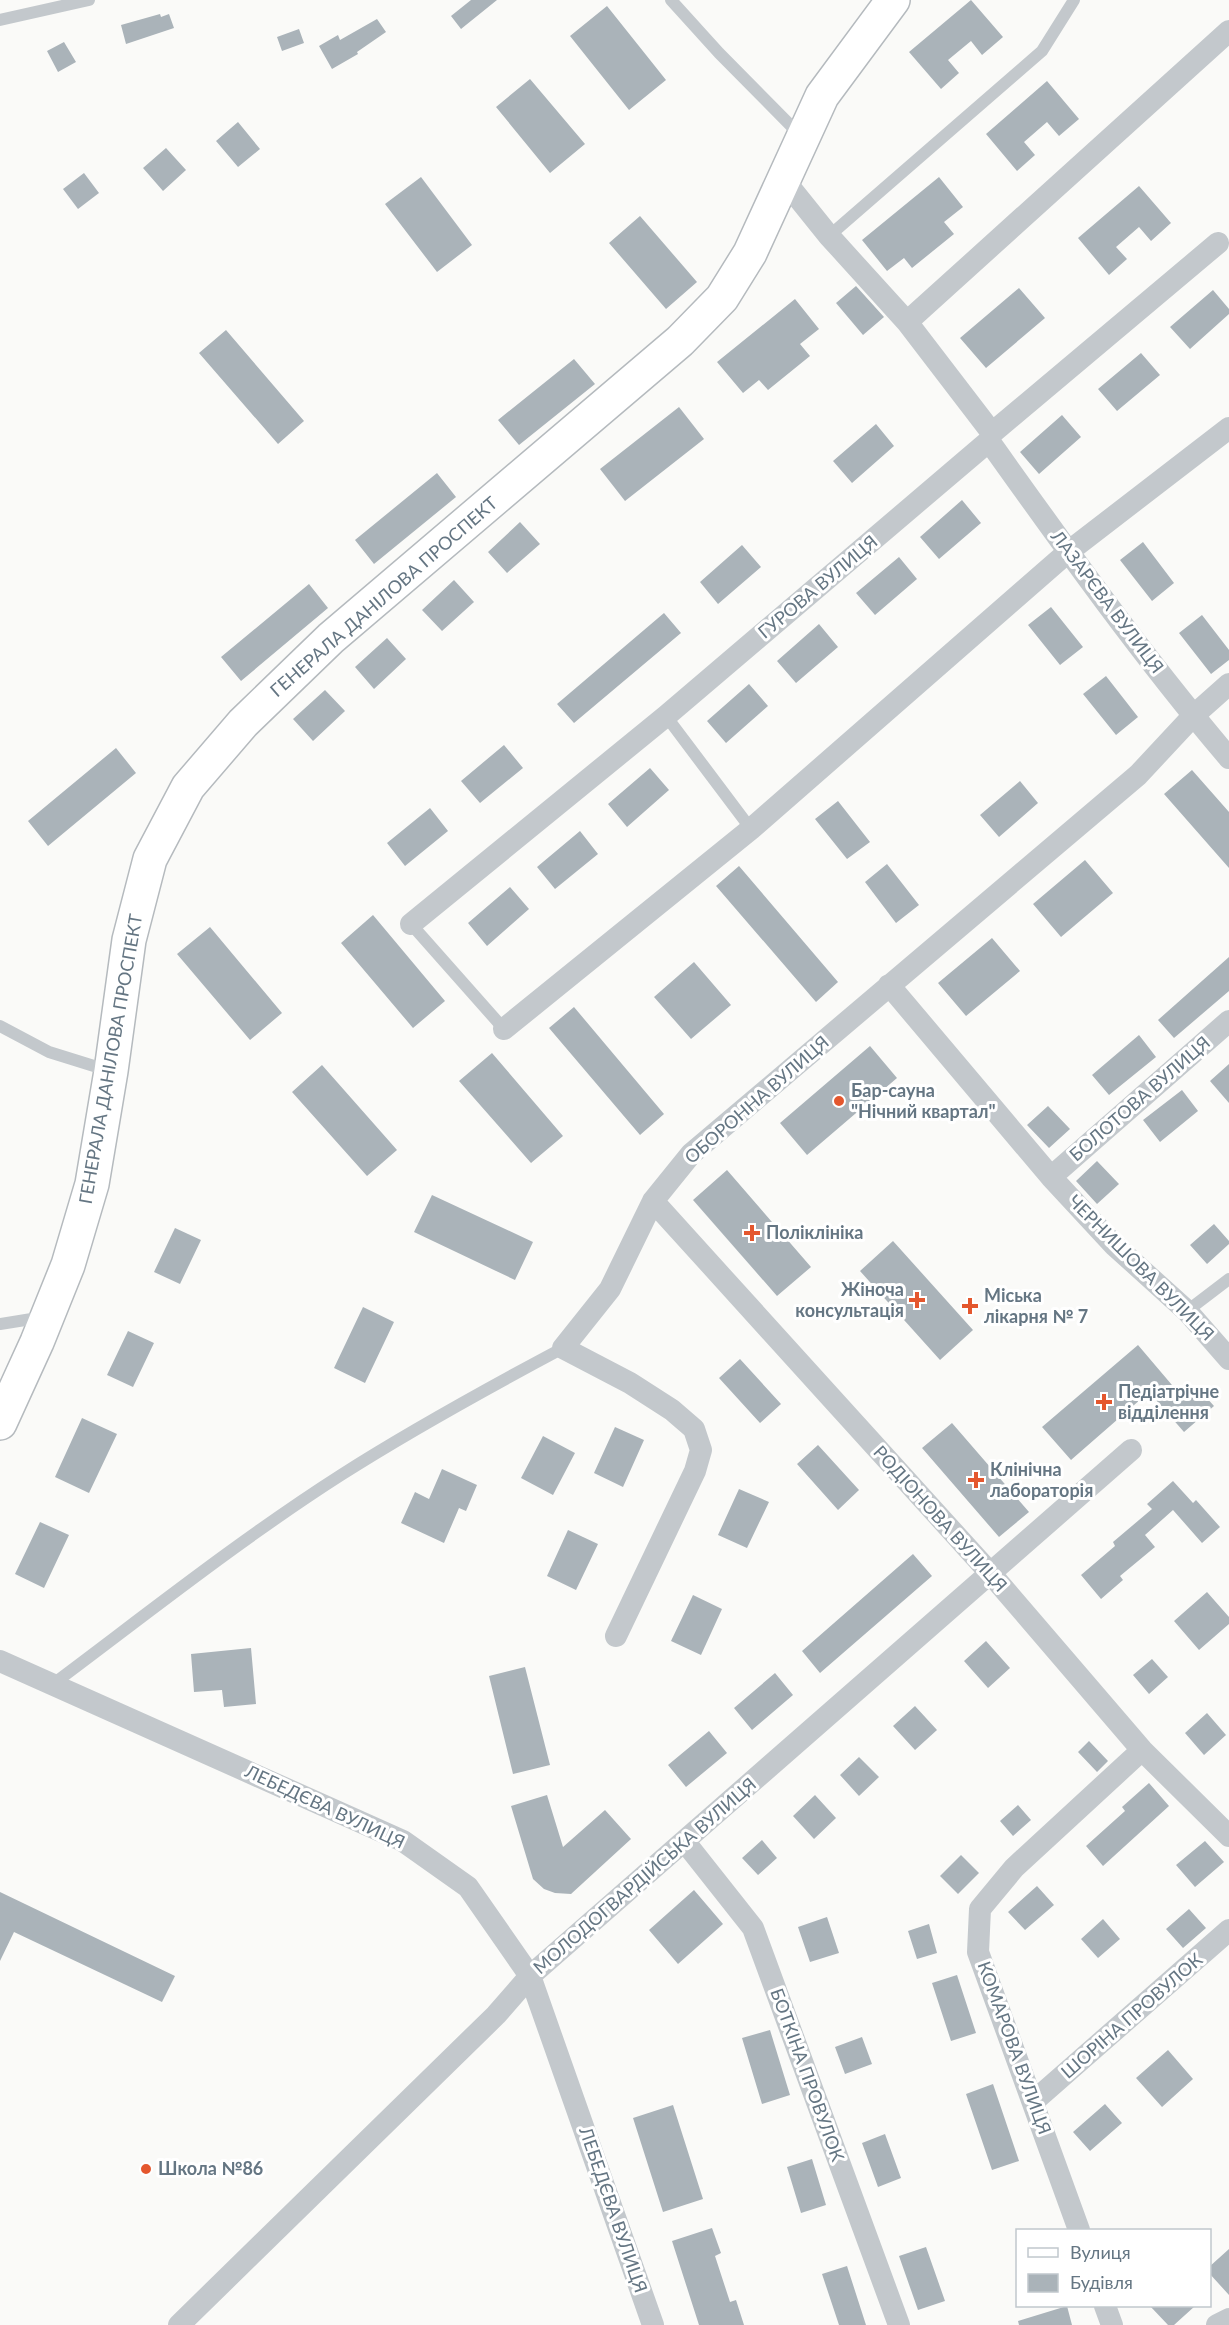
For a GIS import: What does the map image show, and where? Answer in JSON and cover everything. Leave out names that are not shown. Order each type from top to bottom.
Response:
[{"type":"main road","name":"ГЕНЕРАЛА ДАНІЛОВА ПРОСПЕКТ","points":[[0,1423],[68,1265],[92,1184],[111,1071],[129,940],[150,859],[188,788],[243,723],[331,638],[671,349],[722,298],[750,253],[822,96],[893,0]]},
{"type":"street","points":[[907,321],[1229,31]]},
{"type":"street","name":"ЛАЗАРЄВА ВУЛИЦЯ","points":[[784,180],[829,236],[907,321],[991,437],[1068,552],[1193,716],[1229,758]]},
{"type":"street","name":"ГУРОВА ВУЛИЦЯ","points":[[411,924],[666,716],[1218,243]]},
{"type":"street","points":[[504,1029],[751,829],[1068,552],[1229,428]]},
{"type":"street","name":"ОБОРОННА ВУЛИЦЯ","points":[[563,1348],[610,1289],[652,1201],[691,1154],[1138,775],[1193,716],[1229,684]]},
{"type":"street","name":"ЧЕРНИШОВА ВУЛИЦЯ","points":[[889,985],[1051,1177],[1114,1245],[1187,1311],[1229,1359]]},
{"type":"street","name":"БОЛОТОВА ВУЛИЦЯ","points":[[1051,1177],[1229,1021]]},
{"type":"street","name":"РОДІОНОВА ВУЛИЦЯ","points":[[652,1201],[991,1574],[1142,1750],[1229,1836]]},
{"type":"street","points":[[563,1348],[630,1383],[672,1410],[694,1429],[701,1450],[695,1471],[616,1636]]},
{"type":"street","name":"МОЛОДОГВАРДІЙСЬКА ВУЛИЦЯ","points":[[179,2325],[496,2015],[530,1976],[1131,1450]]},
{"type":"street","name":"ЛЕБЕДЄВА ВУЛИЦЯ","points":[[0,1661],[403,1841],[468,1887],[530,1976],[653,2325]]},
{"type":"street","name":"КОМАРОВА ВУЛИЦЯ","points":[[1079,2229],[978,1952],[980,1909],[1014,1868],[1142,1750]]},
{"type":"street","name":"БОТКІНА ПРОВУЛОК","points":[[685,1842],[753,1928],[899,2325]]},
{"type":"street","name":"ШОРІНА ПРОВУЛОК","points":[[1034,2101],[1229,1930]]},
{"type":"street","points":[[1106,2307],[1112,2325]]},
{"type":"street","points":[[1217,2325],[1229,2319]]},
{"type":"lane","points":[[0,20],[89,0]]},
{"type":"lane","points":[[671,0],[719,53],[802,137]]},
{"type":"lane","points":[[829,236],[1042,51],[1074,0]]},
{"type":"lane","points":[[666,716],[751,829]]},
{"type":"lane","points":[[411,924],[504,1029]]},
{"type":"lane","points":[[0,1026],[49,1052],[111,1071]]},
{"type":"lane","points":[[1187,1311],[1229,1279]]},
{"type":"lane","points":[[0,1324],[48,1316]]},
{"type":"lane","points":[[53,1684],[212,1564],[340,1475],[563,1348]]},
{"type":"building","points":[[471,0],[497,0],[461,29],[451,16]]},
{"type":"building","points":[[971,0],[1003,37],[982,55],[971,41],[948,60],[959,73],[941,89],[909,52]]},
{"type":"building","points":[[607,6],[666,80],[629,110],[570,36]]},
{"type":"building","points":[[160,14],[161,17],[169,14],[174,28],[126,44],[121,25]]},
{"type":"building","points":[[377,19],[386,32],[357,52],[358,54],[332,69],[319,46],[338,35],[340,40]]},
{"type":"building","points":[[299,29],[304,43],[282,51],[277,37]]},
{"type":"building","points":[[64,42],[76,62],[58,72],[47,51]]},
{"type":"building","points":[[530,79],[585,144],[550,173],[496,107]]},
{"type":"building","points":[[1047,81],[1079,119],[1059,136],[1047,122],[1024,142],[1035,155],[1017,171],[986,134]]},
{"type":"building","points":[[238,122],[260,149],[238,167],[216,141]]},
{"type":"building","points":[[166,148],[186,170],[163,191],[143,168]]},
{"type":"building","points":[[84,173],[99,193],[78,209],[63,189]]},
{"type":"building","points":[[421,177],[472,245],[437,272],[385,204]]},
{"type":"building","points":[[939,177],[963,207],[944,222],[954,234],[912,268],[904,258],[887,271],[862,240]]},
{"type":"building","points":[[1139,186],[1171,223],[1151,241],[1139,227],[1116,247],[1127,259],[1109,275],[1078,238]]},
{"type":"building","points":[[640,216],[697,282],[666,309],[609,243]]},
{"type":"building","points":[[856,286],[884,317],[863,335],[836,303]]},
{"type":"building","points":[[1019,288],[1045,318],[986,368],[960,338]]},
{"type":"building","points":[[1213,290],[1229,309],[1229,314],[1190,349],[1170,327]]},
{"type":"building","points":[[795,299],[819,329],[800,344],[810,356],[768,390],[759,380],[743,393],[717,362]]},
{"type":"building","points":[[226,330],[304,421],[278,444],[199,353]]},
{"type":"building","points":[[1141,353],[1160,375],[1117,411],[1098,389]]},
{"type":"building","points":[[574,359],[595,384],[519,445],[498,420]]},
{"type":"building","points":[[679,407],[704,439],[625,501],[600,469]]},
{"type":"building","points":[[1062,415],[1081,437],[1039,474],[1020,452]]},
{"type":"building","points":[[876,424],[894,446],[852,483],[833,461]]},
{"type":"building","points":[[437,473],[456,497],[374,564],[355,540]]},
{"type":"building","points":[[962,500],[981,523],[939,559],[920,537]]},
{"type":"building","points":[[520,522],[540,544],[507,573],[488,552]]},
{"type":"building","points":[[1143,542],[1174,583],[1152,601],[1120,560]]},
{"type":"building","points":[[742,545],[761,567],[718,604],[700,582]]},
{"type":"building","points":[[899,557],[917,579],[875,615],[856,593]]},
{"type":"building","points":[[454,580],[474,602],[442,631],[422,610]]},
{"type":"building","points":[[309,584],[328,608],[241,681],[221,657]]},
{"type":"building","points":[[1051,607],[1083,647],[1060,665],[1028,625]]},
{"type":"building","points":[[664,613],[681,633],[574,723],[557,704]]},
{"type":"building","points":[[1202,615],[1229,650],[1229,660],[1211,674],[1179,633]]},
{"type":"building","points":[[819,624],[838,647],[796,683],[777,661]]},
{"type":"building","points":[[387,638],[406,659],[374,689],[355,667]]},
{"type":"building","points":[[1106,676],[1138,717],[1116,735],[1083,694]]},
{"type":"building","points":[[749,684],[768,706],[726,743],[707,721]]},
{"type":"building","points":[[325,690],[345,711],[313,741],[293,719]]},
{"type":"building","points":[[504,745],[523,768],[480,803],[461,781]]},
{"type":"building","points":[[116,748],[136,773],[48,846],[28,821]]},
{"type":"building","points":[[650,768],[669,790],[627,827],[608,804]]},
{"type":"building","points":[[1192,770],[1229,812],[1229,868],[1164,794]]},
{"type":"building","points":[[1020,781],[1038,803],[999,837],[980,815]]},
{"type":"building","points":[[838,801],[870,842],[847,859],[815,819]]},
{"type":"building","points":[[430,808],[448,831],[405,866],[387,843]]},
{"type":"building","points":[[580,831],[598,854],[555,889],[537,867]]},
{"type":"building","points":[[1085,860],[1113,893],[1061,937],[1033,904]]},
{"type":"building","points":[[887,864],[919,905],[896,923],[865,882]]},
{"type":"building","points":[[739,866],[838,982],[816,1002],[716,886]]},
{"type":"building","points":[[510,887],[529,909],[487,946],[468,923]]},
{"type":"building","points":[[373,915],[445,1001],[413,1028],[341,943]]},
{"type":"building","points":[[210,927],[282,1013],[250,1040],[177,954]]},
{"type":"building","points":[[992,938],[1020,971],[966,1016],[938,983]]},
{"type":"building","points":[[1229,957],[1229,991],[1174,1038],[1158,1020]]},
{"type":"building","points":[[694,962],[731,1005],[691,1039],[654,997]]},
{"type":"building","points":[[574,1007],[664,1114],[640,1135],[549,1028]]},
{"type":"building","points":[[1139,1035],[1156,1057],[1109,1095],[1092,1075]]},
{"type":"building","name":"Бар-сауна \"Нічний квартал\"","points":[[870,1046],[897,1078],[807,1155],[780,1123]]},
{"type":"building","points":[[492,1053],[563,1136],[531,1163],[459,1081]]},
{"type":"building","points":[[1229,1064],[1229,1103],[1210,1081]]},
{"type":"building","points":[[322,1065],[397,1150],[367,1176],[292,1092]]},
{"type":"building","points":[[1182,1090],[1198,1111],[1160,1142],[1143,1120]]},
{"type":"building","points":[[1048,1106],[1070,1129],[1049,1148],[1027,1125]]},
{"type":"building","points":[[1097,1161],[1119,1184],[1097,1204],[1076,1181]]},
{"type":"building","name":"Поліклініка","points":[[727,1170],[811,1267],[777,1296],[693,1200]]},
{"type":"building","points":[[432,1195],[533,1242],[515,1280],[414,1232]]},
{"type":"building","points":[[1214,1224],[1229,1244],[1207,1264],[1190,1245]]},
{"type":"building","points":[[175,1228],[201,1240],[180,1284],[154,1272]]},
{"type":"building","name":"Жіноча консультація","points":[[893,1241],[973,1330],[940,1360],[860,1271]]},
{"type":"building","points":[[363,1307],[394,1322],[365,1383],[334,1368]]},
{"type":"building","points":[[128,1331],[154,1343],[133,1387],[107,1375]]},
{"type":"building","name":"Педіатрічне відділення","points":[[1138,1345],[1183,1398],[1196,1386],[1214,1406],[1184,1432],[1149,1392],[1071,1460],[1042,1427]]},
{"type":"building","points":[[740,1359],[781,1404],[760,1423],[719,1378]]},
{"type":"building","points":[[82,1418],[117,1434],[89,1493],[55,1477]]},
{"type":"building","name":"Клінічна лабораторія","points":[[952,1423],[1029,1512],[999,1537],[922,1448]]},
{"type":"building","points":[[615,1427],[644,1440],[623,1487],[594,1473]]},
{"type":"building","points":[[543,1436],[575,1453],[553,1495],[521,1478]]},
{"type":"building","points":[[818,1445],[859,1490],[838,1510],[797,1464]]},
{"type":"building","points":[[442,1469],[477,1485],[466,1511],[459,1508],[444,1543],[401,1523],[415,1492],[429,1499]]},
{"type":"building","points":[[1173,1481],[1193,1503],[1196,1500],[1220,1527],[1202,1543],[1173,1510],[1145,1535],[1155,1547],[1120,1576],[1123,1580],[1101,1599],[1081,1575],[1115,1546],[1113,1542],[1152,1509],[1147,1504]]},
{"type":"building","points":[[739,1489],[769,1502],[747,1548],[718,1535]]},
{"type":"building","points":[[40,1522],[69,1535],[44,1588],[15,1574]]},
{"type":"building","points":[[568,1530],[598,1544],[576,1590],[547,1576]]},
{"type":"building","points":[[913,1554],[932,1576],[820,1673],[802,1651]]},
{"type":"building","points":[[1207,1592],[1229,1617],[1229,1624],[1199,1650],[1174,1621]]},
{"type":"building","points":[[693,1595],[722,1609],[701,1655],[671,1641]]},
{"type":"building","points":[[986,1641],[1010,1668],[988,1688],[964,1661]]},
{"type":"building","points":[[251,1648],[256,1704],[224,1707],[222,1690],[194,1692],[191,1654]]},
{"type":"building","points":[[1152,1659],[1168,1677],[1149,1694],[1133,1675]]},
{"type":"building","points":[[525,1667],[550,1765],[513,1774],[489,1676]]},
{"type":"building","points":[[775,1673],[793,1695],[752,1730],[734,1708]]},
{"type":"building","points":[[915,1706],[937,1730],[915,1750],[893,1726]]},
{"type":"building","points":[[1207,1713],[1226,1735],[1204,1755],[1185,1733]]},
{"type":"building","points":[[709,1731],[727,1753],[686,1787],[668,1765]]},
{"type":"building","points":[[1089,1741],[1108,1761],[1097,1772],[1078,1752]]},
{"type":"building","points":[[859,1757],[879,1777],[859,1796],[840,1775]]},
{"type":"building","points":[[1149,1783],[1169,1806],[1103,1866],[1086,1846],[1125,1811],[1122,1807]]},
{"type":"building","points":[[547,1795],[563,1847],[605,1810],[631,1839],[571,1894],[555,1893],[544,1889],[533,1879],[511,1806]]},
{"type":"building","points":[[815,1795],[836,1818],[814,1839],[793,1816]]},
{"type":"building","points":[[1018,1805],[1031,1820],[1013,1836],[1000,1821]]},
{"type":"building","points":[[762,1840],[777,1858],[758,1875],[742,1858]]},
{"type":"building","points":[[1205,1841],[1224,1862],[1195,1887],[1176,1865]]},
{"type":"building","points":[[961,1855],[979,1873],[958,1894],[940,1876]]},
{"type":"building","points":[[1037,1886],[1054,1905],[1025,1930],[1008,1912]]},
{"type":"building","points":[[694,1890],[723,1924],[678,1964],[649,1930]]},
{"type":"building","points":[[0,1892],[175,1976],[162,2002],[14,1932],[0,1961]]},
{"type":"building","points":[[1189,1909],[1206,1928],[1183,1948],[1166,1929]]},
{"type":"building","points":[[827,1917],[839,1953],[810,1962],[798,1927]]},
{"type":"building","points":[[1103,1919],[1120,1939],[1098,1958],[1081,1939]]},
{"type":"building","points":[[929,1924],[937,1953],[917,1959],[908,1931]]},
{"type":"building","points":[[957,1975],[976,2033],[951,2041],[932,1983]]},
{"type":"building","points":[[770,2030],[790,2095],[762,2104],[742,2038]]},
{"type":"building","points":[[862,2037],[872,2064],[845,2074],[835,2047]]},
{"type":"building","points":[[1168,2050],[1193,2079],[1162,2107],[1136,2078]]},
{"type":"building","points":[[993,2084],[1019,2161],[992,2170],[966,2094]]},
{"type":"building","points":[[1105,2104],[1122,2123],[1090,2151],[1073,2132]]},
{"type":"building","points":[[673,2105],[703,2199],[663,2212],[633,2118]]},
{"type":"building","points":[[885,2134],[901,2178],[878,2187],[862,2143]]},
{"type":"building","points":[[812,2159],[826,2205],[801,2213],[787,2167]]},
{"type":"building","points":[[712,2228],[721,2253],[715,2256],[730,2302],[736,2300],[744,2325],[699,2325],[672,2241]]},
{"type":"building","points":[[926,2247],[945,2301],[918,2310],[899,2256]]},
{"type":"building","points":[[1229,2249],[1229,2295],[1211,2275],[1211,2265]]},
{"type":"building","points":[[847,2266],[866,2325],[839,2325],[822,2274]]},
{"type":"building","points":[[1067,2307],[1072,2325],[1019,2325],[1018,2321]]},
{"type":"building","points":[[1151,2307],[1194,2307],[1174,2325],[1168,2325]]},
{"type":"place","name":"Бар-сауна \"Нічний квартал\"","points":[[839,1101]]},
{"type":"place","name":"Поліклініка","points":[[752,1233]]},
{"type":"place","name":"Жіноча консультація","points":[[917,1300]]},
{"type":"place","name":"Міська лікарня № 7","points":[[970,1306]]},
{"type":"place","name":"Педіатрічне відділення","points":[[1104,1402]]},
{"type":"place","name":"Клінічна лабораторія","points":[[976,1480]]},
{"type":"place","name":"Школа №86","points":[[146,2169]]}]
